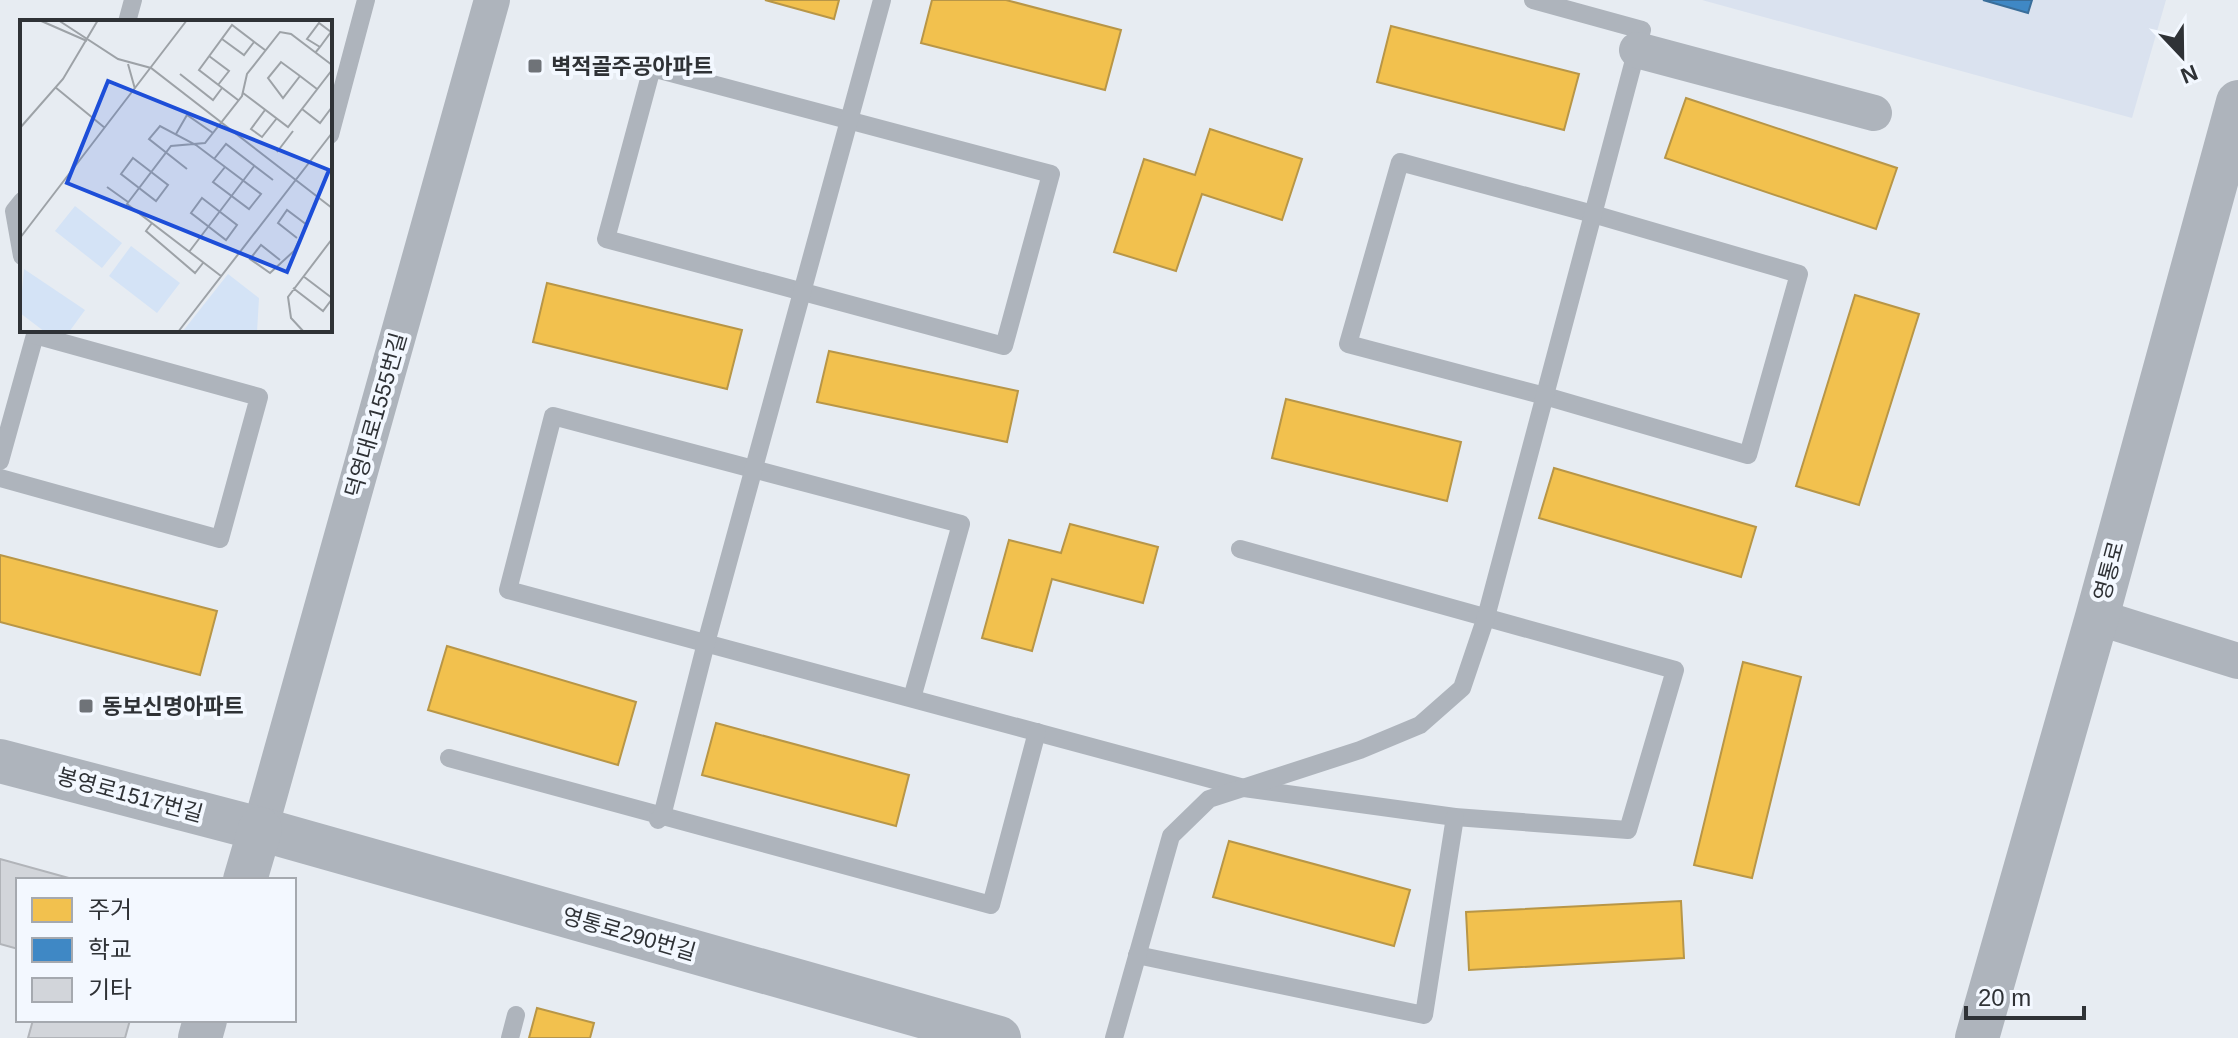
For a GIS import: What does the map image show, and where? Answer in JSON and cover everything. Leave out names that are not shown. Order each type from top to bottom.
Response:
[{"type":"street","name":"덕영대로1555번길","points":[[260,829],[492,0]]},
{"type":"street","points":[[1637,50],[1874,113]]},
{"type":"street","name":"영통로","points":[[1977,1038],[2097,617],[2238,102]]},
{"type":"street","points":[[2097,617],[2238,661]]},
{"type":"street","name":"봉영로1517번길","points":[[0,761],[260,829]]},
{"type":"street","points":[[246,878],[260,829]]},
{"type":"street","name":"영통로290번길","points":[[260,829],[999,1038]]},
{"type":"lane","points":[[128,20],[133,0]]},
{"type":"lane","points":[[332,128],[366,0]]},
{"type":"lane","points":[[660,818],[882,0]]},
{"type":"lane","points":[[1114,1038],[1171,836],[1209,799],[1360,750],[1420,725],[1462,688],[1486,617],[1642,30],[1533,0]]},
{"type":"lane","points":[[652,68],[849,121],[1051,174],[1004,346],[606,239],[652,68]]},
{"type":"lane","points":[[1400,162],[1593,214],[1799,274],[1748,455],[1545,396],[1348,344],[1400,162]]},
{"type":"lane","points":[[12,206],[20,246]]},
{"type":"lane","points":[[0,461],[35,332],[259,397],[220,539],[0,478]]},
{"type":"lane","points":[[912,698],[961,524],[553,416],[508,590],[1244,788],[1455,817],[1628,830],[1675,670],[1240,549]]},
{"type":"lane","points":[[449,758],[660,818],[991,905],[1037,732]]},
{"type":"lane","points":[[1137,955],[1424,1015],[1455,817]]},
{"type":"lane","points":[[510,1038],[516,1015]]},
{"type":"shaded area","points":[[1702,0],[2166,0],[2132,118]]},
{"type":"building: 주거","points":[[765,0],[839,0],[834,19]]},
{"type":"building: 주거","points":[[932,0],[1006,0],[1121,30],[1105,90],[921,43]]},
{"type":"building: 주거","points":[[1391,26],[1579,74],[1564,130],[1377,82]]},
{"type":"building: 주거","points":[[1686,98],[1897,168],[1876,229],[1665,158]]},
{"type":"building: 주거","points":[[1210,129],[1302,159],[1282,220],[1202,194],[1176,271],[1114,252],[1144,159],[1195,175]]},
{"type":"building: 주거","points":[[547,283],[742,330],[727,389],[533,342]]},
{"type":"building: 주거","points":[[1855,295],[1919,314],[1859,505],[1796,486]]},
{"type":"building: 주거","points":[[829,351],[1018,391],[1007,442],[817,402]]},
{"type":"building: 주거","points":[[1286,399],[1461,442],[1447,501],[1272,458]]},
{"type":"building: 주거","points":[[1554,468],[1756,527],[1741,577],[1539,518]]},
{"type":"building: 주거","points":[[1070,524],[1158,547],[1143,603],[1052,579],[1032,651],[982,638],[1009,540],[1061,553]]},
{"type":"building: 주거","points":[[0,555],[217,611],[200,675],[0,622]]},
{"type":"building: 주거","points":[[447,646],[636,702],[618,765],[428,710]]},
{"type":"building: 주거","points":[[1743,662],[1801,677],[1752,878],[1694,865]]},
{"type":"building: 주거","points":[[716,723],[909,775],[896,826],[702,775]]},
{"type":"building: 주거","points":[[1229,841],[1410,890],[1394,946],[1213,897]]},
{"type":"building: 주거","points":[[1681,901],[1684,958],[1469,970],[1466,912]]},
{"type":"building: 주거","points":[[537,1008],[594,1023],[590,1038],[529,1038]]},
{"type":"building: 학교","points":[[1983,0],[2032,0],[2028,13]]},
{"type":"building: 기타","points":[[0,859],[69,878],[16,878],[16,948],[0,944]]},
{"type":"building: 기타","points":[[32,1022],[129,1022],[125,1038],[28,1038]]},
{"type":"place","name":"벽적골주공아파트","points":[[535,66]]},
{"type":"place","name":"동보신명아파트","points":[[86,706]]}]
